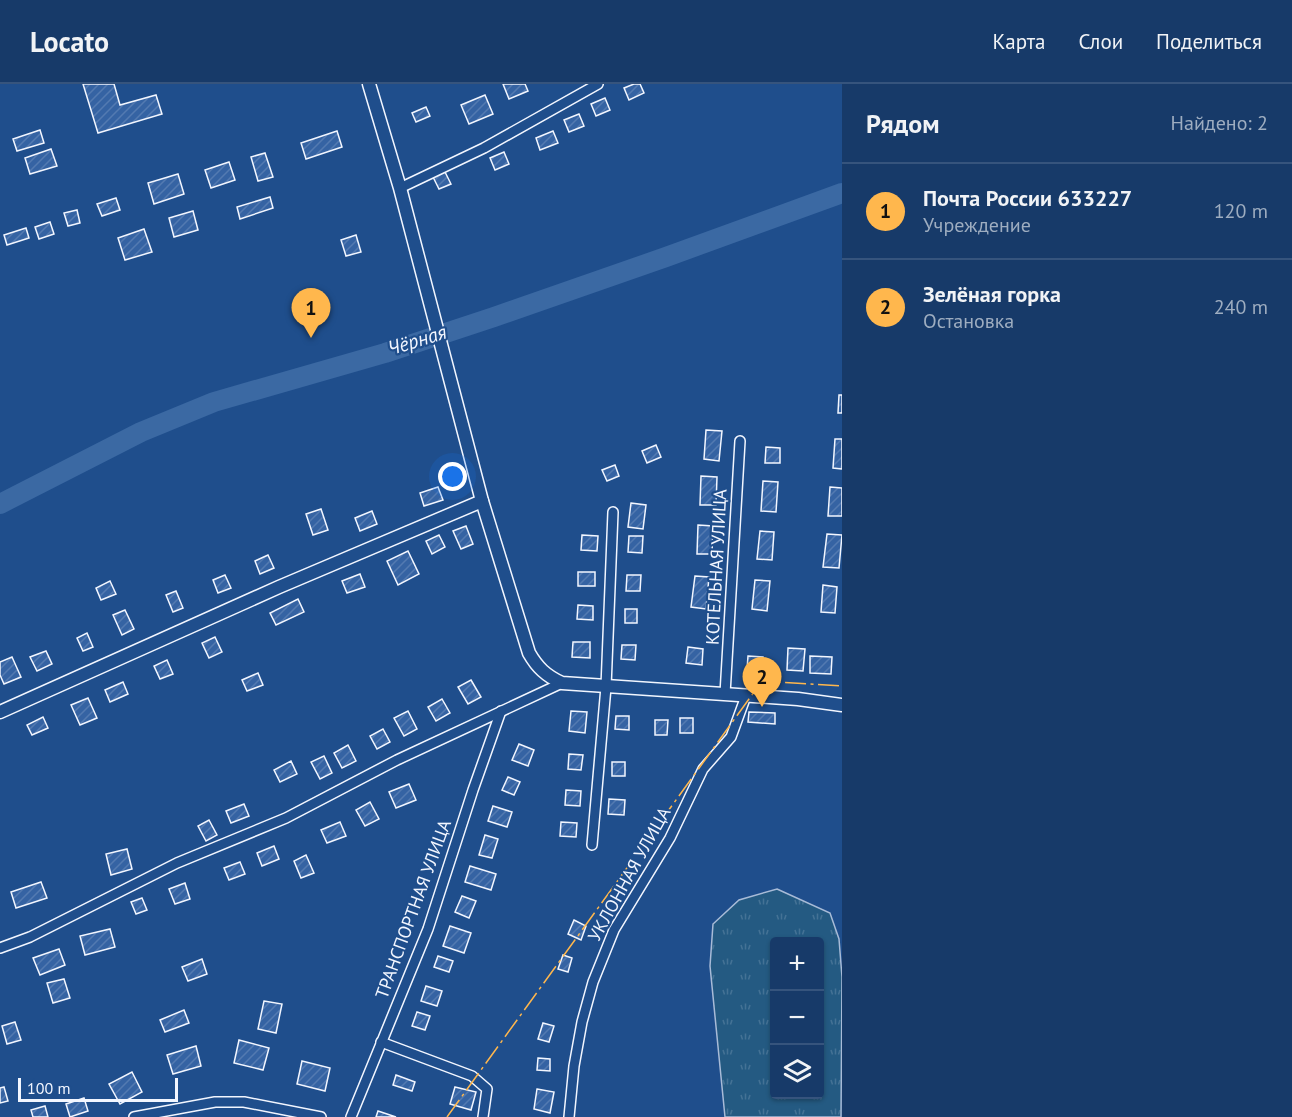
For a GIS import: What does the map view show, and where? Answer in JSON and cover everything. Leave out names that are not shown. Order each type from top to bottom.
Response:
[{"type":"street","points":[[369,84],[432,306],[482,501],[529,653],[542,672],[562,683],[725,694],[842,705]]},
{"type":"street","points":[[400,188],[484,147],[598,84]]},
{"type":"street","name":"КОТЕЛЬНАЯ УЛИЦА","points":[[725,694],[740,441]]},
{"type":"street","points":[[0,712],[279,586],[482,501]]},
{"type":"street","points":[[592,845],[606,687],[613,512]]},
{"type":"street","points":[[0,948],[30,937],[177,863],[286,818],[397,760],[562,683]]},
{"type":"street","name":"УКЛОННАЯ УЛИЦА","points":[[569,1117],[574,1066],[582,1022],[593,982],[614,930],[670,838],[703,769],[731,737],[746,696]]},
{"type":"street","name":"ТРАНСПОРТНАЯ УЛИЦА","points":[[351,1117],[428,929],[501,711]]},
{"type":"street","points":[[381,1042],[472,1076],[487,1089],[483,1117]]},
{"type":"street","points":[[134,1117],[215,1102],[244,1102],[321,1117]]},
{"type":"green space","points":[[777,889],[830,913],[839,939],[842,977],[841,1117],[725,1117],[710,966],[713,924],[739,900]]},
{"type":"building","points":[[83,84],[114,84],[120,105],[156,95],[162,114],[98,133]]},
{"type":"building","points":[[503,84],[525,84],[528,91],[509,99]]},
{"type":"building","points":[[640,84],[644,93],[629,100],[624,88]]},
{"type":"building","points":[[485,95],[493,114],[469,124],[461,105]]},
{"type":"building","points":[[605,98],[610,110],[596,116],[591,104]]},
{"type":"building","points":[[426,107],[430,116],[416,122],[412,113]]},
{"type":"building","points":[[579,114],[584,126],[569,132],[564,120]]},
{"type":"building","points":[[40,130],[44,143],[17,151],[13,139]]},
{"type":"building","points":[[337,131],[342,147],[306,159],[301,143]]},
{"type":"building","points":[[553,131],[558,143],[540,150],[536,138]]},
{"type":"building","points":[[51,149],[57,166],[30,174],[25,158]]},
{"type":"building","points":[[504,152],[509,164],[495,170],[490,158]]},
{"type":"building","points":[[265,153],[273,177],[258,181],[251,157]]},
{"type":"building","points":[[229,162],[235,180],[211,188],[205,170]]},
{"type":"building","points":[[445,172],[451,184],[439,189],[433,177]]},
{"type":"building","points":[[178,174],[184,194],[154,204],[148,183]]},
{"type":"building","points":[[270,197],[273,208],[240,219],[237,207]]},
{"type":"building","points":[[116,198],[120,210],[102,216],[97,204]]},
{"type":"building","points":[[77,210],[80,223],[68,226],[64,213]]},
{"type":"building","points":[[193,211],[198,230],[174,237],[169,218]]},
{"type":"building","points":[[50,222],[54,234],[39,239],[35,227]]},
{"type":"building","points":[[26,228],[29,238],[7,245],[4,235]]},
{"type":"building","points":[[144,229],[152,252],[125,260],[118,238]]},
{"type":"building","points":[[356,235],[361,252],[346,256],[341,240]]},
{"type":"building","points":[[839,395],[842,395],[842,413],[838,413]]},
{"type":"building","points":[[706,430],[722,431],[719,461],[704,459]]},
{"type":"building","points":[[835,439],[842,439],[842,469],[833,468]]},
{"type":"building","points":[[656,445],[661,457],[647,463],[642,451]]},
{"type":"building","points":[[766,447],[780,448],[780,463],[765,463]]},
{"type":"building","points":[[615,465],[619,476],[607,481],[602,470]]},
{"type":"building","points":[[701,476],[717,477],[716,505],[700,505]]},
{"type":"building","points":[[763,481],[778,482],[776,512],[761,511]]},
{"type":"building","points":[[438,487],[443,500],[424,506],[420,493]]},
{"type":"building","points":[[830,487],[842,488],[842,516],[828,516]]},
{"type":"building","points":[[631,503],[646,505],[643,529],[628,527]]},
{"type":"building","points":[[321,509],[328,530],[313,535],[306,514]]},
{"type":"building","points":[[372,511],[377,524],[360,531],[355,518]]},
{"type":"building","points":[[698,525],[713,526],[712,554],[697,554]]},
{"type":"building","points":[[466,526],[473,544],[461,549],[453,531]]},
{"type":"building","points":[[760,531],[774,532],[772,560],[757,559]]},
{"type":"building","points":[[827,534],[842,535],[839,568],[823,567]]},
{"type":"building","points":[[439,535],[445,547],[432,554],[426,541]]},
{"type":"building","points":[[582,535],[598,536],[597,551],[581,550]]},
{"type":"building","points":[[629,536],[643,536],[642,553],[628,552]]},
{"type":"building","points":[[408,551],[419,574],[398,585],[387,561]]},
{"type":"building","points":[[268,555],[274,568],[260,574],[255,561]]},
{"type":"building","points":[[578,572],[595,572],[595,586],[578,586]]},
{"type":"building","points":[[360,574],[365,587],[347,593],[342,581]]},
{"type":"building","points":[[225,575],[231,588],[218,593],[213,580]]},
{"type":"building","points":[[627,575],[641,575],[640,591],[626,591]]},
{"type":"building","points":[[695,576],[709,577],[706,609],[691,607]]},
{"type":"building","points":[[755,580],[770,581],[767,611],[752,609]]},
{"type":"building","points":[[110,581],[116,594],[101,600],[96,588]]},
{"type":"building","points":[[823,585],[837,587],[835,613],[821,612]]},
{"type":"building","points":[[176,591],[183,608],[173,612],[166,595]]},
{"type":"building","points":[[298,599],[304,612],[276,625],[270,613]]},
{"type":"building","points":[[578,605],[593,606],[593,620],[577,619]]},
{"type":"building","points":[[625,609],[637,609],[637,623],[625,623]]},
{"type":"building","points":[[125,610],[134,629],[122,635],[113,615]]},
{"type":"building","points":[[87,633],[93,647],[83,651],[77,638]]},
{"type":"building","points":[[215,637],[222,652],[209,658],[202,643]]},
{"type":"building","points":[[573,642],[590,642],[590,658],[572,657]]},
{"type":"building","points":[[622,645],[636,645],[635,660],[621,659]]},
{"type":"building","points":[[688,647],[703,649],[702,665],[686,663]]},
{"type":"building","points":[[788,648],[805,649],[803,671],[787,670]]},
{"type":"building","points":[[46,651],[52,664],[37,671],[30,657]]},
{"type":"building","points":[[748,656],[763,657],[762,670],[747,669]]},
{"type":"building","points":[[810,656],[832,657],[831,674],[810,673]]},
{"type":"building","points":[[12,657],[21,677],[4,684],[0,675],[0,662]]},
{"type":"building","points":[[167,660],[173,674],[160,679],[154,666]]},
{"type":"building","points":[[258,673],[263,685],[247,691],[242,680]]},
{"type":"building","points":[[471,680],[481,697],[468,704],[458,687]]},
{"type":"building","points":[[123,682],[128,694],[110,702],[105,690]]},
{"type":"building","points":[[88,698],[97,718],[80,725],[71,705]]},
{"type":"building","points":[[442,699],[450,713],[436,721],[428,707]]},
{"type":"building","points":[[408,711],[417,729],[404,736],[394,718]]},
{"type":"building","points":[[571,711],[587,712],[585,733],[569,731]]},
{"type":"building","points":[[749,712],[775,713],[775,724],[748,722]]},
{"type":"building","points":[[616,716],[629,716],[629,730],[615,729]]},
{"type":"building","points":[[43,717],[48,728],[32,735],[27,725]]},
{"type":"building","points":[[680,718],[693,718],[693,733],[680,733]]},
{"type":"building","points":[[655,720],[668,720],[667,735],[655,735]]},
{"type":"building","points":[[383,729],[390,742],[377,749],[370,736]]},
{"type":"building","points":[[519,744],[534,750],[528,766],[512,760]]},
{"type":"building","points":[[348,745],[356,761],[342,768],[334,753]]},
{"type":"building","points":[[569,754],[583,755],[581,770],[568,769]]},
{"type":"building","points":[[324,756],[332,773],[320,779],[311,762]]},
{"type":"building","points":[[291,761],[297,774],[280,782],[274,770]]},
{"type":"building","points":[[612,762],[625,762],[625,776],[612,776]]},
{"type":"building","points":[[508,777],[520,782],[514,795],[502,790]]},
{"type":"building","points":[[409,784],[416,800],[396,808],[389,792]]},
{"type":"building","points":[[566,790],[581,791],[580,806],[565,805]]},
{"type":"building","points":[[609,799],[625,800],[624,815],[608,814]]},
{"type":"building","points":[[370,802],[379,819],[365,826],[356,810]]},
{"type":"building","points":[[244,804],[249,816],[231,823],[226,811]]},
{"type":"building","points":[[493,806],[512,812],[507,827],[488,821]]},
{"type":"building","points":[[209,820],[217,835],[206,841],[198,826]]},
{"type":"building","points":[[340,822],[346,836],[327,843],[321,830]]},
{"type":"building","points":[[561,822],[577,823],[576,837],[560,836]]},
{"type":"building","points":[[485,835],[498,839],[492,858],[479,855]]},
{"type":"building","points":[[274,846],[279,859],[262,866],[257,853]]},
{"type":"building","points":[[127,849],[132,869],[111,875],[106,854]]},
{"type":"building","points":[[306,855],[314,873],[301,878],[294,861]]},
{"type":"building","points":[[240,862],[245,874],[229,880],[224,868]]},
{"type":"building","points":[[470,866],[496,874],[491,890],[465,882]]},
{"type":"building","points":[[41,882],[47,898],[16,908],[11,892]]},
{"type":"building","points":[[185,883],[190,899],[175,904],[169,889]]},
{"type":"building","points":[[462,896],[476,901],[469,918],[455,912]]},
{"type":"building","points":[[142,898],[147,910],[136,914],[131,902]]},
{"type":"building","points":[[574,920],[586,926],[581,940],[568,934]]},
{"type":"building","points":[[450,926],[471,933],[464,953],[443,946]]},
{"type":"building","points":[[110,929],[115,947],[85,955],[80,936]]},
{"type":"building","points":[[59,949],[65,965],[40,975],[33,958]]},
{"type":"building","points":[[563,955],[572,958],[568,972],[558,969]]},
{"type":"building","points":[[438,956],[453,961],[449,972],[434,967]]},
{"type":"building","points":[[202,959],[207,974],[188,981],[182,967]]},
{"type":"building","points":[[64,979],[70,998],[53,1003],[47,983]]},
{"type":"building","points":[[426,986],[442,991],[437,1006],[421,1001]]},
{"type":"building","points":[[264,1001],[282,1004],[276,1033],[258,1029]]},
{"type":"building","points":[[184,1010],[189,1023],[165,1032],[160,1020]]},
{"type":"building","points":[[417,1012],[430,1016],[425,1030],[412,1026]]},
{"type":"building","points":[[15,1022],[21,1040],[7,1044],[2,1026]]},
{"type":"building","points":[[543,1023],[554,1026],[549,1042],[538,1039]]},
{"type":"building","points":[[239,1040],[269,1048],[263,1070],[234,1063]]},
{"type":"building","points":[[196,1046],[201,1066],[173,1074],[167,1055]]},
{"type":"building","points":[[538,1058],[550,1059],[550,1071],[537,1070]]},
{"type":"building","points":[[302,1061],[330,1068],[325,1091],[297,1084]]},
{"type":"building","points":[[132,1072],[142,1092],[120,1104],[109,1084]]},
{"type":"building","points":[[396,1075],[415,1082],[412,1091],[393,1085]]},
{"type":"building","points":[[4,1087],[8,1101],[0,1103],[0,1088]]},
{"type":"building","points":[[455,1087],[476,1092],[471,1110],[450,1104]]},
{"type":"building","points":[[537,1089],[554,1092],[550,1113],[534,1109]]},
{"type":"building","points":[[84,1098],[88,1111],[70,1117],[66,1104]]},
{"type":"building","points":[[45,1106],[48,1117],[33,1117],[31,1110]]},
{"type":"building","points":[[378,1111],[396,1117],[376,1117]]},
{"type":"waterway","name":"Чёрная","points":[[0,504],[141,432],[214,402],[385,353],[494,317],[842,193]]},
{"type":"power","points":[[447,1117],[762,681],[842,686]]},
{"type":"place","name":"Почта России 633227","points":[[311,338]]},
{"type":"place","name":"Зелёная горка","points":[[762,707]]}]
